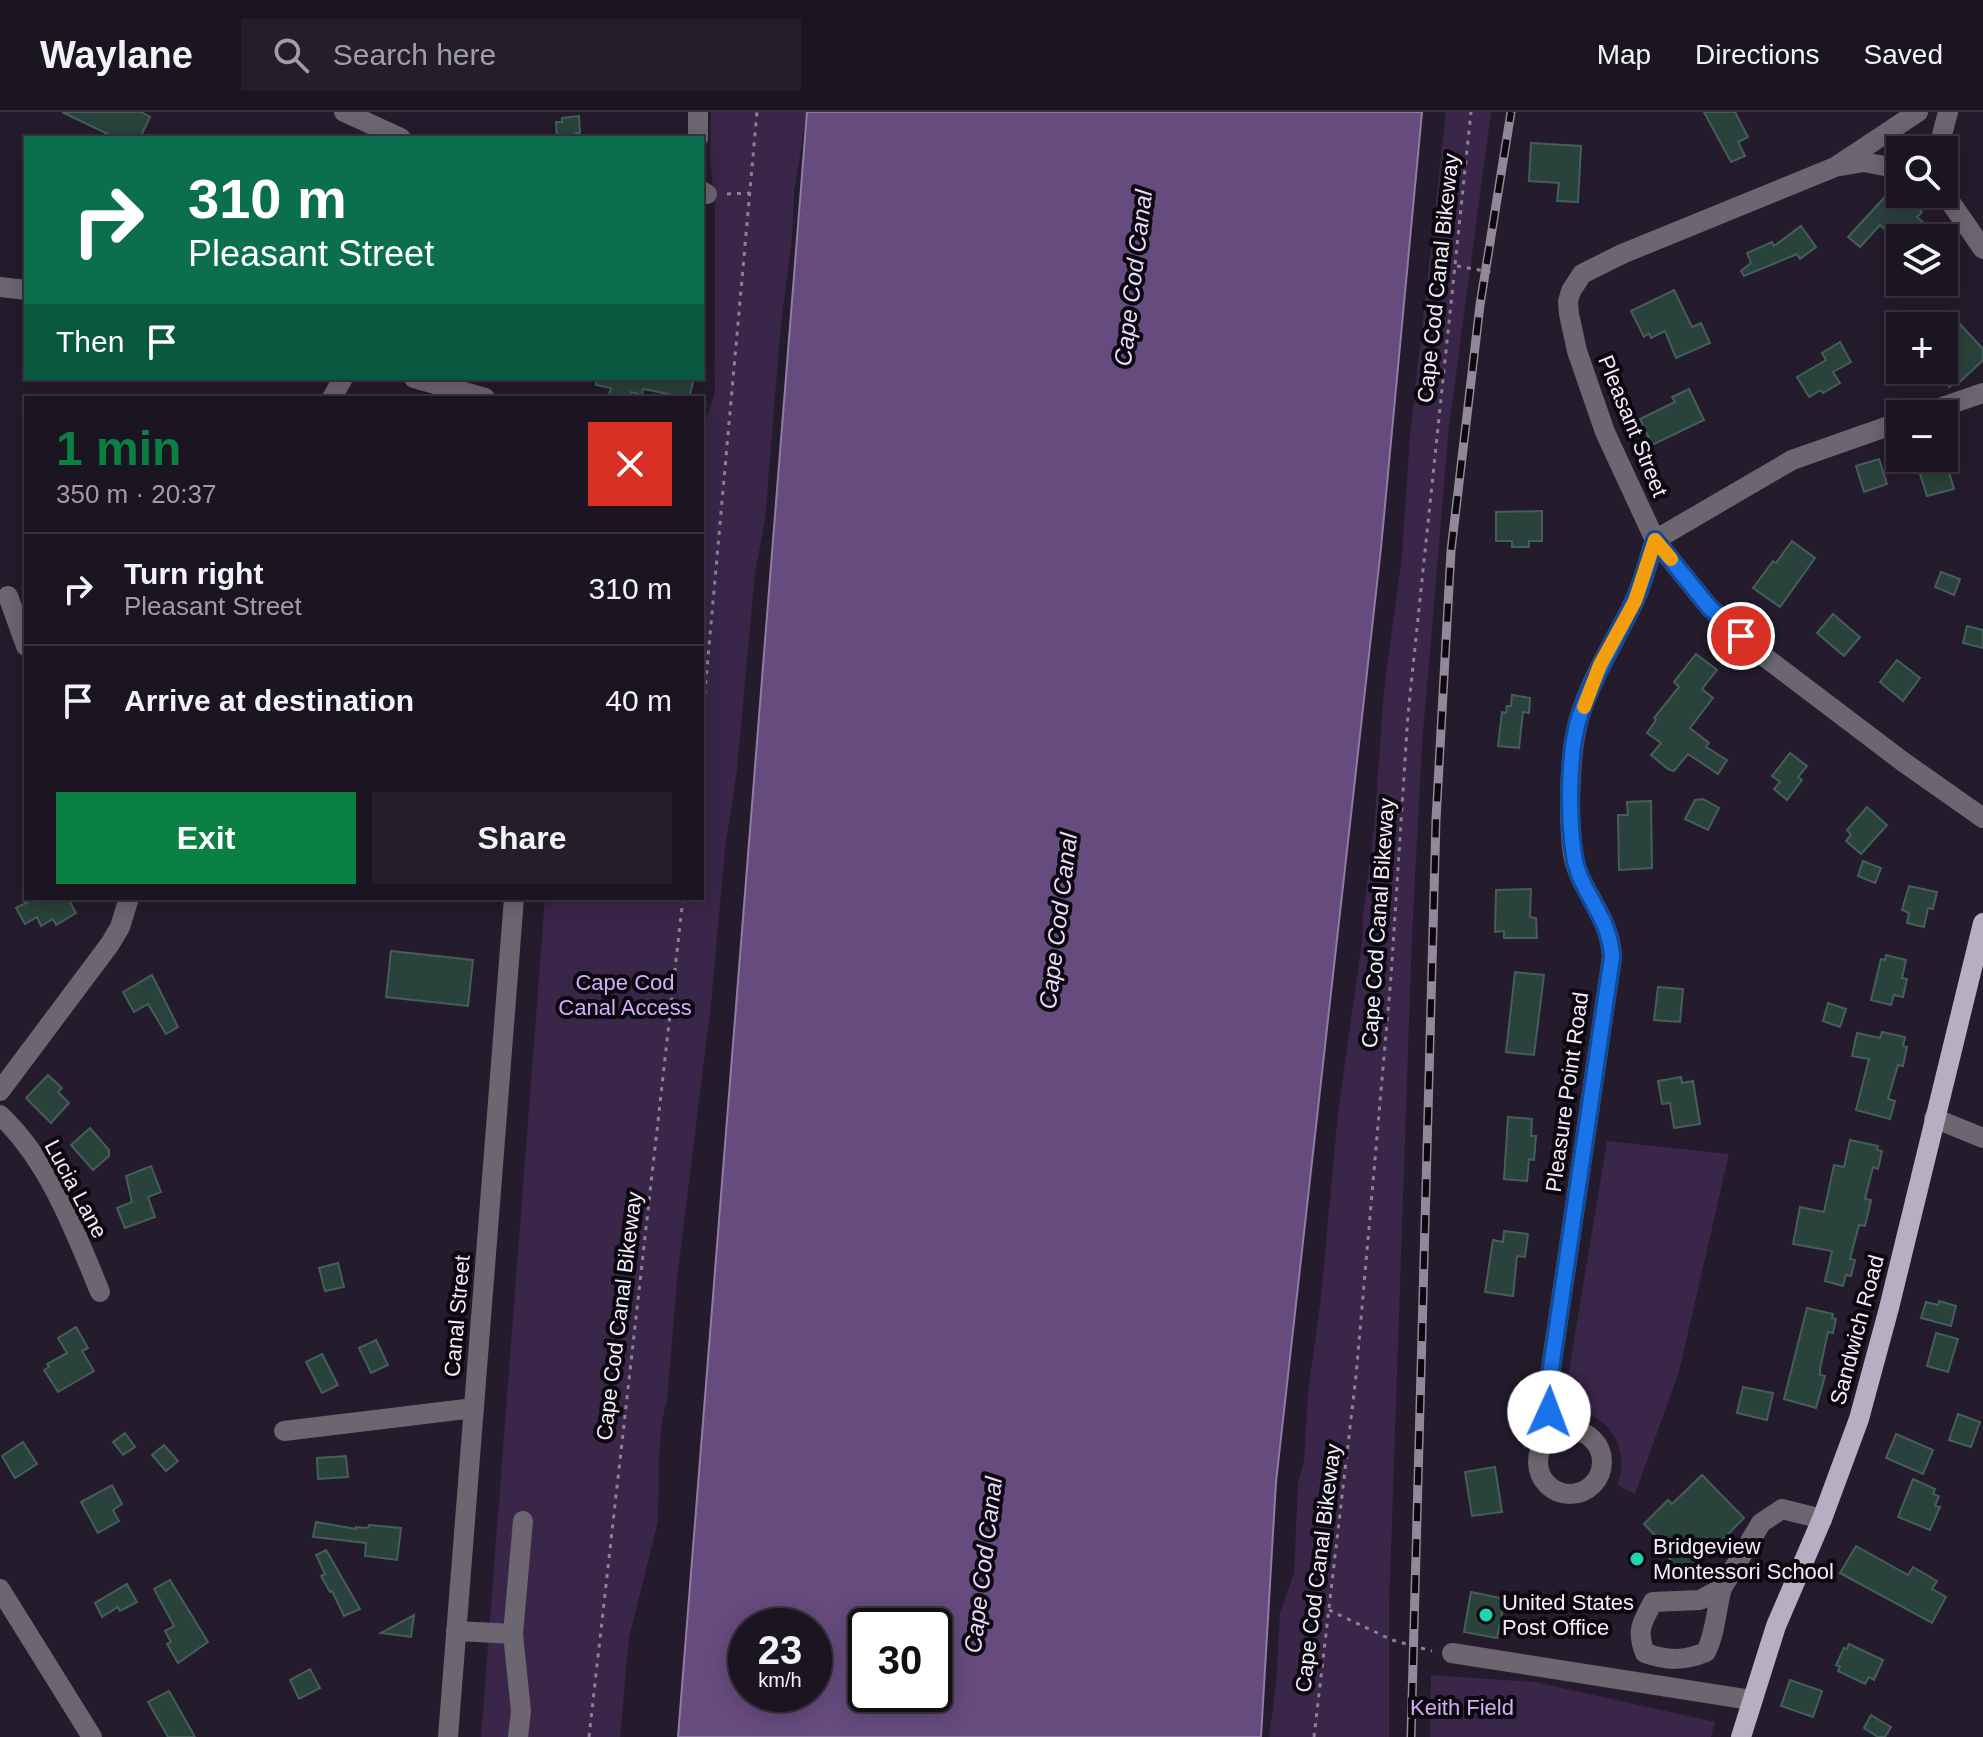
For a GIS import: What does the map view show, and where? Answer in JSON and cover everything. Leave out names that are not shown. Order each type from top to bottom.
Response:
[{"type":"main road","name":"Sandwich Road","points":[[1741,1737],[1776,1626],[1843,1466],[1874,1369],[1983,923]]},
{"type":"street","points":[[344,112],[397,136]]},
{"type":"street","points":[[698,112],[698,136]]},
{"type":"street","name":"Pleasant Street","points":[[1918,112],[1835,167],[1622,254],[1582,274],[1571,291],[1569,314],[1577,351],[1605,432],[1655,540],[1709,607],[1757,651],[1983,818]]},
{"type":"street","points":[[1942,136],[1948,112]]},
{"type":"street","points":[[1835,167],[1864,162],[1886,166]]},
{"type":"street","points":[[1956,208],[1983,249]]},
{"type":"street","points":[[0,287],[24,290]]},
{"type":"street","points":[[421,380],[478,396]]},
{"type":"street","points":[[1958,402],[1983,393]]},
{"type":"street","points":[[1655,540],[1792,460],[1886,427]]},
{"type":"street","name":"Pleasure Point Road","points":[[1558,1433],[1549,1412],[1547,1395],[1612,957],[1607,927],[1573,853],[1571,786],[1574,742],[1580,716],[1595,678],[1635,601],[1655,540]]},
{"type":"street","points":[[11,596],[24,639]]},
{"type":"street","points":[[0,1091],[110,944],[120,927],[128,900]]},
{"type":"street","name":"Canal Street","points":[[448,1737],[514,900]]},
{"type":"street","name":"Lucia Lane","points":[[0,1115],[41,1167],[100,1292]]},
{"type":"street","points":[[1934,1118],[1983,1138]]},
{"type":"street","points":[[284,1431],[474,1408]]},
{"type":"street","points":[[1722,1588],[1700,1600],[1653,1602],[1642,1623],[1639,1640],[1645,1653],[1663,1659],[1688,1659],[1706,1652],[1713,1637],[1722,1588],[1761,1523],[1782,1509],[1822,1519]]},
{"type":"street","points":[[518,1737],[521,1711],[513,1634],[523,1521]]},
{"type":"street","points":[[0,1589],[92,1737]]},
{"type":"street","points":[[456,1631],[513,1634]]},
{"type":"street","points":[[1452,1653],[1751,1700]]},
{"type":"path","points":[[704,702],[757,112]]},
{"type":"path","name":"Cape Cod Canal Bikeway","points":[[1314,1737],[1356,1376],[1390,993],[1408,714],[1471,112]]},
{"type":"path","points":[[704,193],[750,193]]},
{"type":"path","points":[[1456,266],[1496,273]]},
{"type":"path","name":"Cape Cod Canal Bikeway","points":[[589,1737],[683,900]]},
{"type":"path","points":[[1329,1610],[1392,1640],[1426,1651],[1452,1653]]},
{"type":"green space","name":"Cape Cod Canal Access","points":[[711,112],[807,112],[794,192],[765,519],[755,573],[737,770],[725,849],[711,1005],[677,1279],[667,1401],[662,1420],[658,1521],[629,1638],[620,1737],[481,1737],[545,900],[704,900],[704,426],[715,392],[715,210],[710,159]]},
{"type":"green space","points":[[1446,112],[1491,112],[1449,427],[1422,745],[1412,936],[1389,1607],[1389,1737],[1269,1737],[1280,1613],[1294,1573],[1298,1483],[1304,1461],[1308,1392],[1321,1297],[1338,1112],[1362,942],[1384,690],[1402,555],[1410,436]]},
{"type":"green space","points":[[1607,1141],[1729,1154],[1679,1372],[1635,1494],[1617,1485],[1621,1459],[1614,1435],[1602,1422],[1575,1406],[1566,1389]]},
{"type":"green space","name":"Keith Field","points":[[1431,1675],[1535,1682],[1715,1722],[1711,1737],[1430,1737]]},
{"type":"water","name":"Cape Cod Canal","points":[[807,112],[1422,112],[1381,548],[1276,1482],[1261,1737],[678,1737]]},
{"type":"building","points":[[62,112],[141,112],[150,117],[141,136],[112,136]]},
{"type":"building","points":[[1704,112],[1735,112],[1748,137],[1738,142],[1745,156],[1731,162]]},
{"type":"building","points":[[579,116],[580,133],[576,136],[557,136],[556,122],[562,122],[562,118]]},
{"type":"building","points":[[1531,143],[1581,146],[1578,202],[1557,201],[1559,183],[1529,181]]},
{"type":"building","points":[[1886,196],[1886,208],[1918,208],[1922,212],[1917,217],[1925,224],[1886,224],[1886,231],[1880,225],[1860,247],[1848,237]]},
{"type":"building","points":[[1801,226],[1816,247],[1800,259],[1797,254],[1744,276],[1741,271],[1751,263],[1747,253],[1772,242],[1774,246]]},
{"type":"building","points":[[1674,290],[1692,327],[1701,323],[1710,343],[1676,358],[1665,331],[1651,338],[1649,333],[1644,337],[1631,311]]},
{"type":"building","points":[[1958,324],[1983,349],[1983,360],[1958,382]]},
{"type":"building","points":[[1840,342],[1851,362],[1833,372],[1840,383],[1809,397],[1797,377],[1826,360],[1822,353]]},
{"type":"building","points":[[597,380],[694,380],[690,396],[643,389],[642,395],[631,392],[630,396],[609,396],[611,388],[596,385]]},
{"type":"building","points":[[1689,389],[1704,420],[1652,445],[1640,419],[1675,402],[1672,397]]},
{"type":"building","points":[[1879,459],[1887,484],[1864,492],[1856,466]]},
{"type":"building","points":[[1949,472],[1954,489],[1927,496],[1920,474]]},
{"type":"building","points":[[1542,511],[1542,541],[1529,541],[1529,547],[1512,547],[1512,541],[1496,541],[1496,512]]},
{"type":"building","points":[[1792,541],[1815,558],[1780,607],[1753,588]]},
{"type":"building","points":[[1941,572],[1960,579],[1954,595],[1935,587]]},
{"type":"building","points":[[1833,614],[1860,637],[1844,656],[1817,633]]},
{"type":"building","points":[[1967,626],[1983,630],[1983,648],[1963,643]]},
{"type":"building","points":[[1696,654],[1717,670],[1702,689],[1713,698],[1690,728],[1709,743],[1706,747],[1727,760],[1718,774],[1688,754],[1674,771],[1651,755],[1661,743],[1647,733],[1656,720],[1654,718],[1679,687],[1674,682]]},
{"type":"building","points":[[1897,660],[1920,678],[1903,701],[1880,682]]},
{"type":"building","points":[[1512,695],[1530,698],[1529,713],[1523,712],[1519,748],[1498,746],[1502,712],[1506,713],[1507,706],[1511,706]]},
{"type":"building","points":[[1790,753],[1807,766],[1798,777],[1802,780],[1787,800],[1774,789],[1780,782],[1772,776]]},
{"type":"building","points":[[1703,799],[1719,808],[1708,830],[1685,819],[1695,800]]},
{"type":"building","points":[[1651,801],[1652,868],[1619,870],[1618,815],[1628,815],[1627,802]]},
{"type":"building","points":[[1867,807],[1887,825],[1861,854],[1846,841],[1851,835],[1847,830]]},
{"type":"building","points":[[1863,861],[1881,868],[1875,883],[1858,876]]},
{"type":"building","points":[[1909,886],[1937,892],[1933,909],[1928,908],[1924,927],[1907,923],[1909,913],[1902,910]]},
{"type":"building","points":[[1531,889],[1530,917],[1536,918],[1537,938],[1504,938],[1504,931],[1495,932],[1496,890]]},
{"type":"building","points":[[31,900],[69,900],[76,913],[56,925],[53,919],[41,926],[37,917],[25,924],[16,908]]},
{"type":"building","points":[[391,951],[473,960],[468,1006],[386,997]]},
{"type":"building","points":[[1886,955],[1906,960],[1902,978],[1907,979],[1903,997],[1894,995],[1891,1005],[1871,1000],[1881,959],[1885,960]]},
{"type":"building","points":[[1515,972],[1544,975],[1534,1055],[1506,1052]]},
{"type":"building","points":[[152,975],[178,1027],[166,1034],[148,1004],[134,1012],[123,992]]},
{"type":"building","points":[[1658,987],[1683,989],[1680,1022],[1654,1020]]},
{"type":"building","points":[[1828,1003],[1846,1009],[1840,1027],[1823,1021]]},
{"type":"building","points":[[1882,1032],[1905,1037],[1903,1046],[1907,1047],[1903,1066],[1898,1065],[1888,1099],[1895,1101],[1890,1119],[1856,1110],[1869,1059],[1852,1056],[1857,1033],[1880,1038]]},
{"type":"building","points":[[48,1075],[62,1088],[58,1092],[69,1103],[51,1123],[26,1098]]},
{"type":"building","points":[[1681,1077],[1682,1083],[1693,1081],[1700,1124],[1674,1128],[1670,1103],[1662,1104],[1658,1081]]},
{"type":"building","points":[[1508,1117],[1532,1119],[1531,1136],[1536,1136],[1534,1160],[1529,1159],[1527,1181],[1504,1179]]},
{"type":"building","points":[[90,1128],[109,1150],[109,1156],[93,1170],[71,1145]]},
{"type":"building","points":[[1850,1140],[1878,1146],[1877,1150],[1882,1151],[1878,1169],[1873,1167],[1865,1199],[1871,1200],[1865,1226],[1859,1225],[1850,1259],[1855,1260],[1851,1276],[1846,1275],[1843,1286],[1825,1281],[1832,1251],[1793,1244],[1800,1207],[1824,1212],[1834,1165],[1844,1167]]},
{"type":"building","points":[[151,1166],[161,1192],[148,1197],[155,1217],[125,1228],[117,1208],[132,1202],[126,1176]]},
{"type":"building","points":[[1504,1231],[1528,1234],[1525,1257],[1517,1256],[1513,1296],[1485,1292],[1493,1240],[1503,1242]]},
{"type":"building","points":[[338,1263],[344,1287],[325,1291],[319,1268]]},
{"type":"building","points":[[1939,1301],[1956,1306],[1951,1326],[1921,1318],[1926,1302],[1938,1305]]},
{"type":"building","points":[[1807,1308],[1833,1314],[1832,1318],[1836,1319],[1833,1333],[1828,1332],[1820,1369],[1820,1375],[1825,1376],[1816,1408],[1784,1399]]},
{"type":"building","points":[[76,1327],[88,1348],[82,1351],[94,1371],[58,1392],[44,1370],[49,1367],[47,1364],[67,1353],[58,1338]]},
{"type":"building","points":[[1936,1333],[1958,1339],[1948,1372],[1927,1366]]},
{"type":"building","points":[[376,1340],[388,1365],[371,1373],[359,1348]]},
{"type":"building","points":[[322,1354],[338,1385],[322,1393],[306,1362]]},
{"type":"building","points":[[1743,1387],[1773,1393],[1767,1420],[1737,1413]]},
{"type":"building","points":[[1958,1414],[1980,1422],[1971,1447],[1949,1440]]},
{"type":"building","points":[[125,1433],[135,1447],[123,1455],[113,1442]]},
{"type":"building","points":[[1896,1434],[1933,1450],[1923,1474],[1886,1458]]},
{"type":"building","points":[[23,1442],[37,1464],[15,1478],[2,1456]]},
{"type":"building","points":[[164,1445],[178,1461],[166,1471],[152,1455]]},
{"type":"building","points":[[346,1456],[348,1477],[318,1479],[317,1458]]},
{"type":"building","points":[[1495,1467],[1502,1512],[1472,1516],[1465,1472]]},
{"type":"building","points":[[1702,1475],[1744,1518],[1700,1563],[1697,1560],[1683,1573],[1669,1558],[1673,1554],[1644,1524],[1668,1500],[1672,1504]]},
{"type":"building","points":[[1913,1479],[1935,1489],[1933,1494],[1939,1496],[1935,1506],[1940,1507],[1930,1530],[1898,1517]]},
{"type":"building","points":[[112,1485],[122,1504],[113,1510],[119,1521],[98,1533],[81,1502]]},
{"type":"building","points":[[316,1522],[356,1529],[368,1528],[369,1525],[401,1528],[397,1560],[365,1556],[366,1543],[313,1537]]},
{"type":"building","points":[[1856,1546],[1908,1575],[1913,1567],[1937,1581],[1932,1589],[1946,1597],[1932,1623],[1840,1573]]},
{"type":"building","points":[[326,1550],[360,1609],[344,1616],[321,1576],[325,1574],[316,1555]]},
{"type":"building","points":[[170,1580],[208,1642],[178,1663],[167,1644],[171,1642],[165,1631],[174,1626],[154,1589]]},
{"type":"building","points":[[127,1584],[137,1602],[120,1611],[118,1607],[102,1617],[95,1603]]},
{"type":"building","name":"United States Post Office","points":[[1471,1592],[1505,1599],[1497,1638],[1464,1632]]},
{"type":"building","points":[[414,1615],[411,1637],[381,1633]]},
{"type":"building","points":[[1849,1644],[1883,1660],[1874,1680],[1869,1677],[1865,1684],[1838,1671],[1840,1667],[1836,1665]]},
{"type":"building","points":[[310,1669],[320,1688],[299,1699],[290,1680]]},
{"type":"building","points":[[1790,1680],[1822,1691],[1813,1717],[1781,1706]]},
{"type":"building","points":[[169,1691],[195,1737],[168,1737],[148,1702]]},
{"type":"building","points":[[1871,1715],[1891,1727],[1885,1737],[1878,1737],[1864,1728]]},
{"type":"railway","points":[[1411,1737],[1436,820],[1451,551],[1480,305],[1511,112]]},
{"type":"slow traffic","points":[[1584,707],[1600,665],[1635,601],[1655,540],[1671,559]]},
{"type":"place","name":"Bridgeview Montessori School","points":[[1637,1559]]},
{"type":"place","name":"United States Post Office","points":[[1486,1615]]},
{"type":"route","points":[[1549,1412],[1547,1395],[1612,957],[1607,927],[1584,883],[1573,853],[1571,786],[1574,742],[1580,716],[1600,665],[1635,601],[1655,540],[1709,607],[1741,636]]}]
